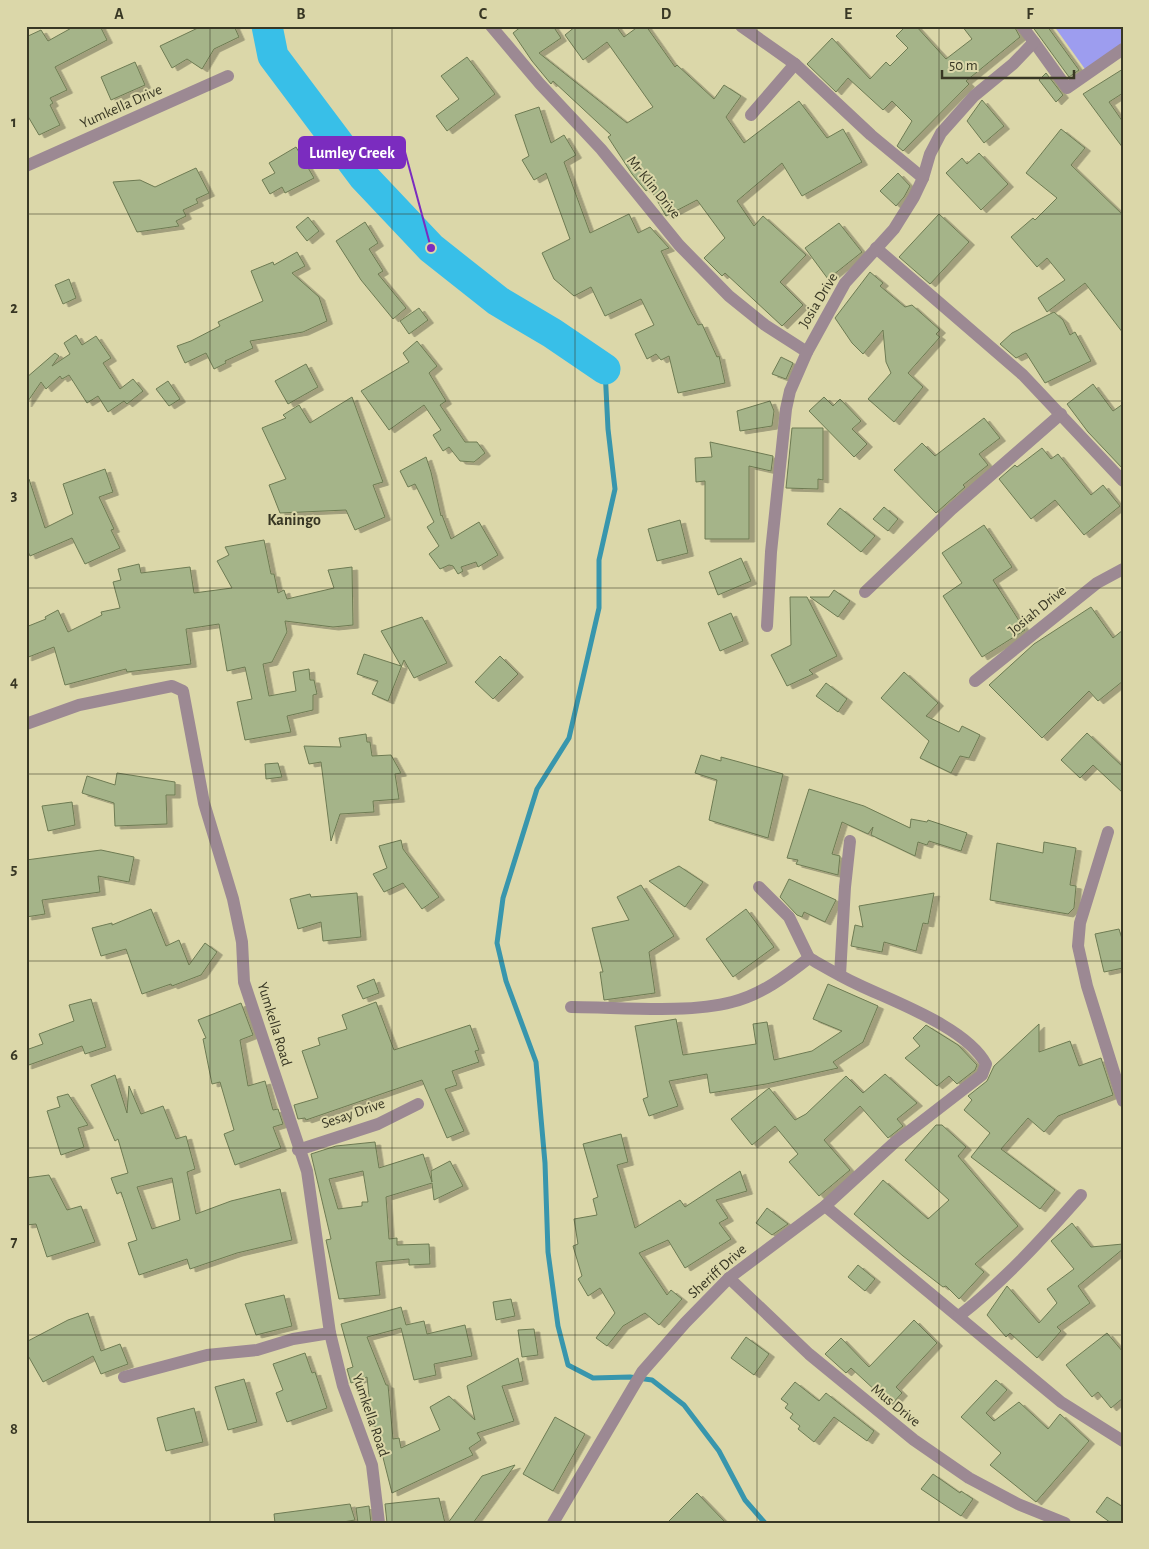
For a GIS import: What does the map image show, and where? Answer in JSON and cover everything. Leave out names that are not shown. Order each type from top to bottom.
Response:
[{"type":"street","name":"Mr Klin Drive","points":[[491,26],[540,84],[601,149],[679,244],[729,296],[765,325],[807,352]]},
{"type":"street","points":[[741,26],[795,64],[871,135],[923,178]]},
{"type":"street","points":[[1022,26],[1067,88],[1123,49]]},
{"type":"street","name":"Josia Drive","points":[[767,626],[771,552],[786,409],[790,391],[807,352],[845,283],[894,228],[923,178],[930,154],[941,133],[958,111],[1013,64],[1034,42]]},
{"type":"street","points":[[751,115],[795,64]]},
{"type":"street","name":"Yumkella Drive","points":[[26,166],[228,76]]},
{"type":"street","points":[[876,248],[1023,375],[1123,481]]},
{"type":"street","points":[[865,592],[952,509],[1061,414]]},
{"type":"street","name":"Josiah Drive","points":[[976,681],[1097,583],[1123,569]]},
{"type":"street","name":"Yumkella Road","points":[[26,724],[78,704],[172,686],[183,691],[204,803],[233,899],[242,942],[244,982],[298,1150],[307,1171],[330,1333],[343,1386],[372,1465],[379,1523]]},
{"type":"street","points":[[1108,832],[1080,923],[1078,946],[1087,986],[1123,1101]]},
{"type":"street","points":[[759,886],[789,917],[809,958],[840,975],[845,887],[850,841]]},
{"type":"street","points":[[571,1007],[693,1008],[733,1002],[778,982],[809,958]]},
{"type":"street","name":"Sheriff Drive","points":[[553,1523],[642,1372],[685,1323],[729,1278],[825,1206],[894,1143],[982,1075],[986,1064],[982,1056],[959,1036],[921,1013],[840,975]]},
{"type":"street","name":"Sesay Drive","points":[[298,1150],[378,1124],[418,1104]]},
{"type":"street","points":[[959,1316],[984,1296],[1029,1252],[1081,1195]]},
{"type":"street","points":[[825,1206],[1061,1402],[1123,1442]]},
{"type":"street","name":"Mus Drive","points":[[729,1278],[809,1354],[914,1440],[969,1478],[1018,1504],[1066,1523]]},
{"type":"street","points":[[124,1377],[207,1356],[257,1350],[293,1339],[330,1333]]},
{"type":"shaded area","points":[[1054,26],[1123,26],[1123,53],[1090,76]]},
{"type":"building","points":[[75,26],[100,26],[107,40],[55,67],[67,90],[50,98],[53,103],[50,105],[60,125],[39,135],[26,113],[26,37],[41,30],[48,41]]},
{"type":"building","points":[[202,26],[234,26],[239,37],[214,49],[202,69],[187,59],[172,68],[160,46]]},
{"type":"building","points":[[522,26],[553,26],[561,38],[539,53],[627,123],[653,107],[607,42],[583,60],[565,35],[576,26],[616,26],[624,37],[639,26],[646,26],[675,67],[677,65],[714,99],[724,85],[741,96],[726,117],[744,143],[799,101],[827,138],[843,129],[862,162],[802,196],[782,163],[737,201],[754,226],[763,216],[806,255],[780,282],[803,305],[782,326],[725,273],[722,276],[704,258],[725,238],[697,200],[666,216],[650,188],[646,191],[632,174],[608,137],[611,135],[553,81],[551,84],[532,61],[513,33]]},
{"type":"building","points":[[906,26],[916,26],[946,59],[972,39],[962,26],[1014,26],[1020,37],[966,81],[969,84],[903,151],[897,146],[912,121],[892,101],[883,110],[848,78],[836,92],[807,64],[832,38],[870,79],[886,62],[890,66],[908,48],[896,36]]},
{"type":"building","points":[[1032,26],[1047,26],[1079,70],[1069,77]]},
{"type":"building","points":[[467,57],[495,94],[447,131],[436,116],[459,99],[441,76]]},
{"type":"building","points":[[135,62],[145,85],[111,100],[101,77]]},
{"type":"building","points":[[1123,69],[1123,93],[1109,102],[1123,122],[1123,148],[1083,94]]},
{"type":"building","points":[[1046,73],[1063,95],[1056,102],[1039,80]]},
{"type":"building","points":[[982,100],[1004,126],[984,143],[967,121]]},
{"type":"building","points":[[539,107],[551,143],[564,135],[576,155],[564,162],[590,233],[629,214],[638,233],[650,227],[669,248],[661,251],[698,325],[702,324],[717,357],[719,356],[725,383],[678,393],[669,356],[661,360],[656,354],[647,359],[635,334],[654,325],[641,299],[605,316],[591,287],[574,296],[554,279],[542,253],[570,239],[546,173],[534,180],[522,160],[529,156],[515,115]]},
{"type":"building","points":[[1061,129],[1085,148],[1071,165],[1123,215],[1123,333],[1085,283],[1047,312],[1038,298],[1065,280],[1047,258],[1037,267],[1011,237],[1033,218],[1035,220],[1057,198],[1026,173]]},
{"type":"building","points":[[296,147],[314,178],[285,193],[282,187],[270,194],[262,180],[275,173],[269,163]]},
{"type":"building","points":[[979,153],[1008,184],[981,210],[946,173],[962,158],[967,164]]},
{"type":"building","points":[[196,168],[209,193],[196,199],[198,203],[183,210],[186,216],[176,221],[179,226],[137,232],[113,182],[140,180],[155,187]]},
{"type":"building","points":[[898,173],[910,186],[896,206],[880,191]]},
{"type":"building","points":[[939,214],[969,242],[930,284],[899,257]]},
{"type":"building","points":[[308,217],[319,231],[307,241],[296,227]]},
{"type":"building","points":[[365,222],[378,243],[369,249],[383,271],[378,274],[406,308],[393,319],[361,280],[336,241]]},
{"type":"building","points":[[839,223],[862,252],[828,279],[805,248]]},
{"type":"building","points":[[297,252],[305,266],[292,273],[319,297],[327,321],[303,332],[250,341],[253,348],[225,361],[226,363],[214,369],[206,353],[185,363],[177,346],[220,326],[218,322],[263,301],[251,271],[273,262],[274,265]]},
{"type":"building","points":[[870,272],[883,283],[880,286],[905,307],[912,305],[940,330],[936,334],[940,337],[908,373],[923,387],[894,422],[868,399],[891,373],[886,362],[883,330],[863,354],[852,343],[835,318]]},
{"type":"building","points":[[69,279],[76,298],[63,304],[55,285]]},
{"type":"building","points":[[419,308],[428,320],[409,334],[400,321]]},
{"type":"building","points":[[1054,312],[1063,320],[1070,335],[1075,332],[1091,361],[1045,383],[1026,353],[1016,358],[1000,344],[1012,333]]},
{"type":"building","points":[[76,335],[82,345],[96,336],[111,358],[103,363],[120,389],[133,379],[143,391],[127,404],[124,401],[108,412],[98,396],[87,403],[69,375],[62,379],[60,376],[46,389],[41,382],[26,404],[26,378],[55,353],[59,356],[52,366],[70,354],[64,343]]},
{"type":"building","points":[[417,341],[437,366],[429,373],[446,401],[440,405],[465,442],[477,442],[485,453],[474,462],[460,461],[449,447],[443,451],[433,435],[441,430],[424,405],[389,430],[361,391],[409,362],[403,353]]},
{"type":"building","points":[[781,357],[793,363],[786,379],[772,374]]},
{"type":"building","points":[[306,364],[318,387],[288,404],[275,381]]},
{"type":"building","points":[[168,381],[180,399],[169,406],[156,389]]},
{"type":"building","points":[[1093,384],[1113,411],[1123,404],[1123,469],[1088,432],[1067,404]]},
{"type":"building","points":[[352,397],[383,482],[373,485],[385,517],[355,530],[346,510],[280,513],[269,485],[286,479],[262,428],[286,418],[283,415],[299,405],[310,423]]},
{"type":"building","points":[[824,397],[833,406],[840,399],[861,421],[852,429],[867,444],[854,457],[809,411]]},
{"type":"building","points":[[770,401],[774,411],[772,426],[740,431],[737,411]]},
{"type":"building","points":[[984,418],[1000,438],[979,454],[988,465],[963,485],[965,487],[936,513],[894,470],[922,443],[935,456]]},
{"type":"building","points":[[792,428],[823,428],[823,480],[818,479],[818,489],[786,488]]},
{"type":"building","points":[[710,442],[773,456],[771,471],[749,466],[749,539],[705,539],[705,481],[696,482],[695,458],[712,457]]},
{"type":"building","points":[[1042,448],[1051,459],[1058,454],[1091,495],[1103,485],[1120,506],[1084,535],[1055,500],[1031,519],[999,479],[1015,465],[1017,467]]},
{"type":"building","points":[[426,457],[441,516],[451,539],[479,522],[498,555],[478,567],[476,562],[461,567],[463,571],[458,574],[453,566],[449,565],[440,569],[429,554],[439,546],[427,527],[434,522],[415,484],[408,487],[400,471]]},
{"type":"building","points":[[105,469],[113,492],[99,497],[114,529],[111,530],[120,548],[85,564],[72,538],[30,556],[26,547],[26,479],[29,479],[45,528],[73,514],[63,484]]},
{"type":"building","points":[[884,507],[898,519],[888,531],[873,519]]},
{"type":"building","points":[[840,508],[875,536],[861,552],[827,524]]},
{"type":"building","points":[[680,520],[688,553],[657,561],[648,529]]},
{"type":"building","points":[[984,525],[1012,567],[993,580],[1025,630],[982,657],[943,596],[962,583],[942,553]]},
{"type":"building","points":[[264,540],[271,574],[274,574],[278,593],[284,590],[287,599],[334,588],[328,570],[352,567],[353,625],[333,627],[285,621],[287,632],[272,662],[263,664],[269,696],[296,691],[293,672],[309,669],[310,680],[314,680],[317,694],[313,695],[313,710],[287,716],[291,732],[245,740],[237,702],[252,699],[245,667],[227,671],[219,624],[186,629],[191,664],[127,672],[126,669],[65,685],[54,647],[26,658],[26,627],[46,619],[45,617],[58,610],[68,632],[102,615],[101,612],[120,608],[113,582],[121,580],[118,569],[139,564],[141,573],[190,567],[194,593],[232,588],[217,561],[229,555],[225,547]]},
{"type":"building","points":[[741,558],[751,581],[718,595],[709,572]]},
{"type":"building","points":[[834,590],[850,601],[838,617],[810,597],[829,597]]},
{"type":"building","points":[[790,597],[807,597],[837,656],[809,670],[813,674],[787,686],[771,655],[791,645]]},
{"type":"building","points":[[1091,607],[1113,638],[1123,630],[1123,681],[1098,701],[1089,691],[1042,738],[989,685],[1034,644]]},
{"type":"building","points":[[731,613],[743,641],[720,651],[708,623]]},
{"type":"building","points":[[422,617],[447,663],[414,678],[404,660],[388,701],[372,694],[378,681],[357,674],[364,654],[401,666],[381,631]]},
{"type":"building","points":[[500,656],[518,674],[493,699],[475,682]]},
{"type":"building","points":[[904,672],[938,703],[926,716],[959,732],[962,726],[980,735],[969,758],[960,756],[951,773],[920,758],[929,741],[881,698]]},
{"type":"building","points":[[826,683],[847,699],[838,712],[816,696]]},
{"type":"building","points":[[1087,733],[1123,767],[1123,793],[1093,765],[1080,778],[1061,760]]},
{"type":"building","points":[[366,734],[367,742],[370,742],[372,756],[391,755],[401,773],[395,774],[399,799],[373,801],[374,812],[340,814],[331,841],[321,762],[309,764],[304,746],[341,747],[339,738]]},
{"type":"building","points":[[701,755],[721,761],[721,757],[783,774],[768,838],[709,820],[717,780],[695,773]]},
{"type":"building","points":[[278,763],[282,777],[266,779],[265,764]]},
{"type":"building","points":[[117,773],[175,782],[175,795],[166,795],[167,824],[115,826],[114,803],[82,793],[87,776],[115,785]]},
{"type":"building","points":[[809,789],[864,806],[910,828],[911,819],[927,822],[928,820],[967,833],[961,851],[929,841],[927,845],[918,842],[915,856],[871,835],[873,827],[868,834],[842,822],[832,854],[840,856],[838,875],[796,864],[798,860],[787,858]]},
{"type":"building","points":[[72,802],[75,825],[48,831],[42,806]]},
{"type":"building","points":[[401,840],[403,849],[439,897],[422,909],[403,883],[384,892],[373,874],[387,868],[379,846]]},
{"type":"building","points":[[1044,842],[1076,848],[1070,885],[1076,886],[1074,908],[1068,914],[990,900],[997,843],[1043,853]]},
{"type":"building","points":[[101,850],[134,857],[129,882],[98,876],[100,892],[42,900],[45,914],[26,917],[26,860]]},
{"type":"building","points":[[679,866],[703,882],[685,907],[649,881]]},
{"type":"building","points":[[789,879],[836,900],[825,922],[804,912],[802,917],[797,915],[780,897]]},
{"type":"building","points":[[641,885],[674,936],[649,952],[655,993],[604,1000],[600,972],[603,972],[592,928],[629,920],[617,897]]},
{"type":"building","points":[[357,893],[361,937],[323,941],[321,922],[298,929],[290,899],[310,894],[311,897]]},
{"type":"building","points":[[934,893],[928,924],[923,923],[916,951],[884,942],[882,952],[851,946],[855,925],[863,927],[859,906]]},
{"type":"building","points":[[151,909],[166,946],[179,940],[189,965],[205,943],[217,952],[201,975],[172,986],[171,984],[142,994],[126,949],[101,956],[92,928],[112,923],[112,925]]},
{"type":"building","points":[[746,909],[774,947],[733,977],[706,939]]},
{"type":"building","points":[[1119,929],[1123,942],[1123,968],[1104,972],[1095,934]]},
{"type":"building","points":[[374,979],[379,993],[363,999],[357,986]]},
{"type":"building","points":[[828,984],[878,1006],[863,1042],[833,1062],[838,1068],[766,1084],[710,1093],[707,1074],[669,1081],[678,1106],[649,1116],[643,1099],[648,1097],[635,1026],[676,1019],[683,1055],[756,1044],[753,1024],[767,1022],[774,1060],[812,1051],[842,1031],[813,1019]]},
{"type":"building","points":[[91,999],[106,1047],[85,1054],[82,1046],[26,1066],[26,1050],[43,1044],[39,1034],[74,1021],[69,1005]]},
{"type":"building","points":[[376,1002],[394,1050],[470,1025],[479,1050],[475,1051],[479,1062],[452,1071],[457,1085],[445,1089],[464,1131],[447,1138],[422,1080],[306,1120],[305,1118],[298,1119],[294,1105],[318,1098],[302,1051],[320,1045],[318,1038],[347,1029],[342,1015]]},
{"type":"building","points":[[241,1003],[253,1035],[240,1040],[248,1086],[265,1081],[273,1110],[278,1109],[283,1124],[273,1127],[281,1148],[235,1165],[224,1134],[234,1130],[220,1082],[212,1084],[203,1039],[206,1038],[198,1020]]},
{"type":"building","points":[[1039,1024],[1039,1052],[1070,1041],[1079,1066],[1101,1058],[1113,1095],[1058,1116],[1044,1132],[1028,1118],[1001,1149],[1055,1190],[1040,1209],[971,1157],[990,1133],[964,1110],[972,1100],[968,1096],[987,1081],[994,1066]]},
{"type":"building","points":[[926,1025],[958,1045],[977,1065],[975,1070],[957,1084],[949,1076],[937,1086],[905,1058],[920,1046],[913,1038]]},
{"type":"building","points":[[885,1074],[917,1103],[897,1119],[903,1126],[888,1138],[860,1106],[824,1140],[850,1170],[819,1196],[789,1162],[798,1154],[775,1126],[752,1145],[731,1119],[769,1088],[795,1120],[806,1114],[846,1076],[863,1093]]},
{"type":"building","points":[[115,1075],[127,1113],[129,1086],[141,1114],[163,1106],[176,1139],[186,1136],[195,1169],[187,1172],[196,1214],[231,1201],[280,1189],[292,1240],[237,1253],[190,1269],[187,1259],[139,1275],[128,1243],[137,1240],[121,1192],[117,1194],[111,1178],[128,1173],[118,1139],[115,1141],[91,1085]],"holes":[[[172,1178],[180,1220],[152,1229],[137,1187]]]},
{"type":"building","points":[[68,1094],[88,1125],[78,1128],[84,1147],[61,1155],[47,1111],[60,1107],[57,1097]]},
{"type":"building","points":[[936,1125],[942,1125],[966,1147],[958,1156],[1018,1226],[975,1264],[984,1272],[959,1299],[946,1286],[943,1287],[903,1256],[854,1214],[883,1180],[928,1219],[949,1200],[905,1160]]},
{"type":"building","points":[[621,1134],[628,1162],[617,1165],[635,1228],[680,1200],[685,1207],[740,1171],[747,1191],[716,1200],[728,1218],[719,1223],[731,1239],[685,1268],[668,1240],[639,1253],[667,1295],[671,1290],[682,1299],[659,1325],[645,1313],[623,1326],[607,1346],[596,1338],[615,1313],[600,1288],[588,1296],[578,1279],[582,1276],[573,1246],[578,1244],[574,1219],[597,1215],[593,1199],[598,1197],[583,1144]]},
{"type":"building","points":[[375,1142],[379,1168],[423,1154],[432,1182],[431,1171],[450,1161],[463,1186],[434,1200],[432,1183],[386,1197],[389,1239],[397,1238],[397,1245],[429,1244],[430,1264],[409,1265],[409,1259],[376,1262],[380,1295],[339,1299],[326,1240],[331,1239],[311,1154],[336,1146]],"holes":[[[363,1171],[368,1202],[362,1202],[362,1206],[338,1209],[329,1179]]]},
{"type":"building","points":[[49,1175],[67,1210],[81,1206],[95,1242],[47,1257],[36,1224],[26,1225],[26,1178]]},
{"type":"building","points":[[767,1208],[788,1224],[772,1235],[756,1223]]},
{"type":"building","points":[[1072,1223],[1091,1247],[1123,1244],[1123,1249],[1078,1286],[1090,1303],[1057,1327],[1061,1331],[1037,1358],[1010,1333],[1006,1337],[987,1315],[1007,1286],[1039,1323],[1057,1303],[1047,1289],[1074,1269],[1051,1241]]},
{"type":"building","points":[[858,1265],[875,1279],[865,1291],[848,1277]]},
{"type":"building","points":[[284,1295],[292,1326],[256,1335],[245,1304]]},
{"type":"building","points":[[511,1299],[515,1316],[496,1320],[493,1302]]},
{"type":"building","points":[[401,1307],[406,1325],[424,1321],[427,1334],[465,1325],[472,1356],[434,1364],[436,1375],[414,1380],[401,1328],[367,1337],[386,1385],[388,1385],[393,1439],[399,1438],[401,1448],[440,1430],[430,1407],[449,1396],[475,1420],[467,1386],[518,1358],[523,1381],[502,1386],[514,1421],[477,1433],[481,1440],[469,1448],[473,1455],[392,1493],[375,1426],[372,1426],[367,1377],[351,1383],[347,1369],[353,1367],[341,1324]]},
{"type":"building","points":[[88,1313],[101,1351],[120,1344],[128,1364],[101,1374],[93,1356],[43,1382],[26,1352],[26,1342],[68,1320]]},
{"type":"building","points":[[914,1320],[937,1343],[896,1387],[902,1393],[891,1405],[851,1368],[846,1373],[825,1354],[841,1338],[869,1367]]},
{"type":"building","points":[[534,1329],[538,1355],[522,1357],[518,1330]]},
{"type":"building","points":[[1107,1333],[1123,1352],[1123,1398],[1111,1408],[1098,1392],[1092,1397],[1066,1365]]},
{"type":"building","points":[[746,1337],[769,1354],[754,1375],[731,1358]]},
{"type":"building","points":[[305,1353],[312,1373],[315,1372],[327,1408],[287,1422],[276,1393],[283,1390],[273,1364]]},
{"type":"building","points":[[244,1379],[257,1422],[228,1430],[215,1387]]},
{"type":"building","points":[[996,1380],[1007,1390],[986,1413],[994,1421],[1019,1402],[1048,1429],[1060,1414],[1089,1441],[1036,1502],[990,1465],[1001,1453],[961,1417]]},
{"type":"building","points":[[795,1382],[819,1401],[826,1393],[874,1431],[867,1441],[834,1417],[814,1442],[798,1429],[800,1426],[790,1418],[793,1414],[785,1408],[788,1404],[781,1399]]},
{"type":"building","points":[[194,1408],[203,1442],[166,1451],[157,1418]]},
{"type":"building","points":[[555,1417],[585,1434],[553,1491],[523,1474]]},
{"type":"building","points":[[515,1465],[473,1523],[448,1523],[482,1476]]},
{"type":"building","points":[[933,1474],[960,1493],[961,1491],[973,1499],[961,1516],[921,1489]]},
{"type":"building","points":[[697,1493],[726,1523],[667,1523]]},
{"type":"building","points":[[1107,1497],[1123,1507],[1123,1523],[1111,1523],[1096,1512]]},
{"type":"building","points":[[439,1498],[445,1523],[387,1523],[385,1504]]},
{"type":"building","points":[[350,1504],[355,1520],[337,1523],[275,1523],[274,1514]]},
{"type":"building","points":[[369,1506],[371,1523],[358,1523],[356,1508]]},
{"type":"waterway","points":[[267,26],[273,56],[363,176],[431,248],[498,301],[552,333],[605,369]]},
{"type":"waterway","points":[[605,369],[608,429],[615,489],[599,560],[599,608],[569,738],[537,789],[503,898],[497,943],[506,981],[536,1062],[545,1163],[548,1252],[558,1326],[568,1365],[593,1378],[630,1377],[652,1380],[684,1405],[719,1451],[745,1500],[765,1523]]},
{"type":"place","name":"Lumley Creek","points":[[431,248]]},
{"type":"district","name":"Kaningo","points":[[294,519]]}]
